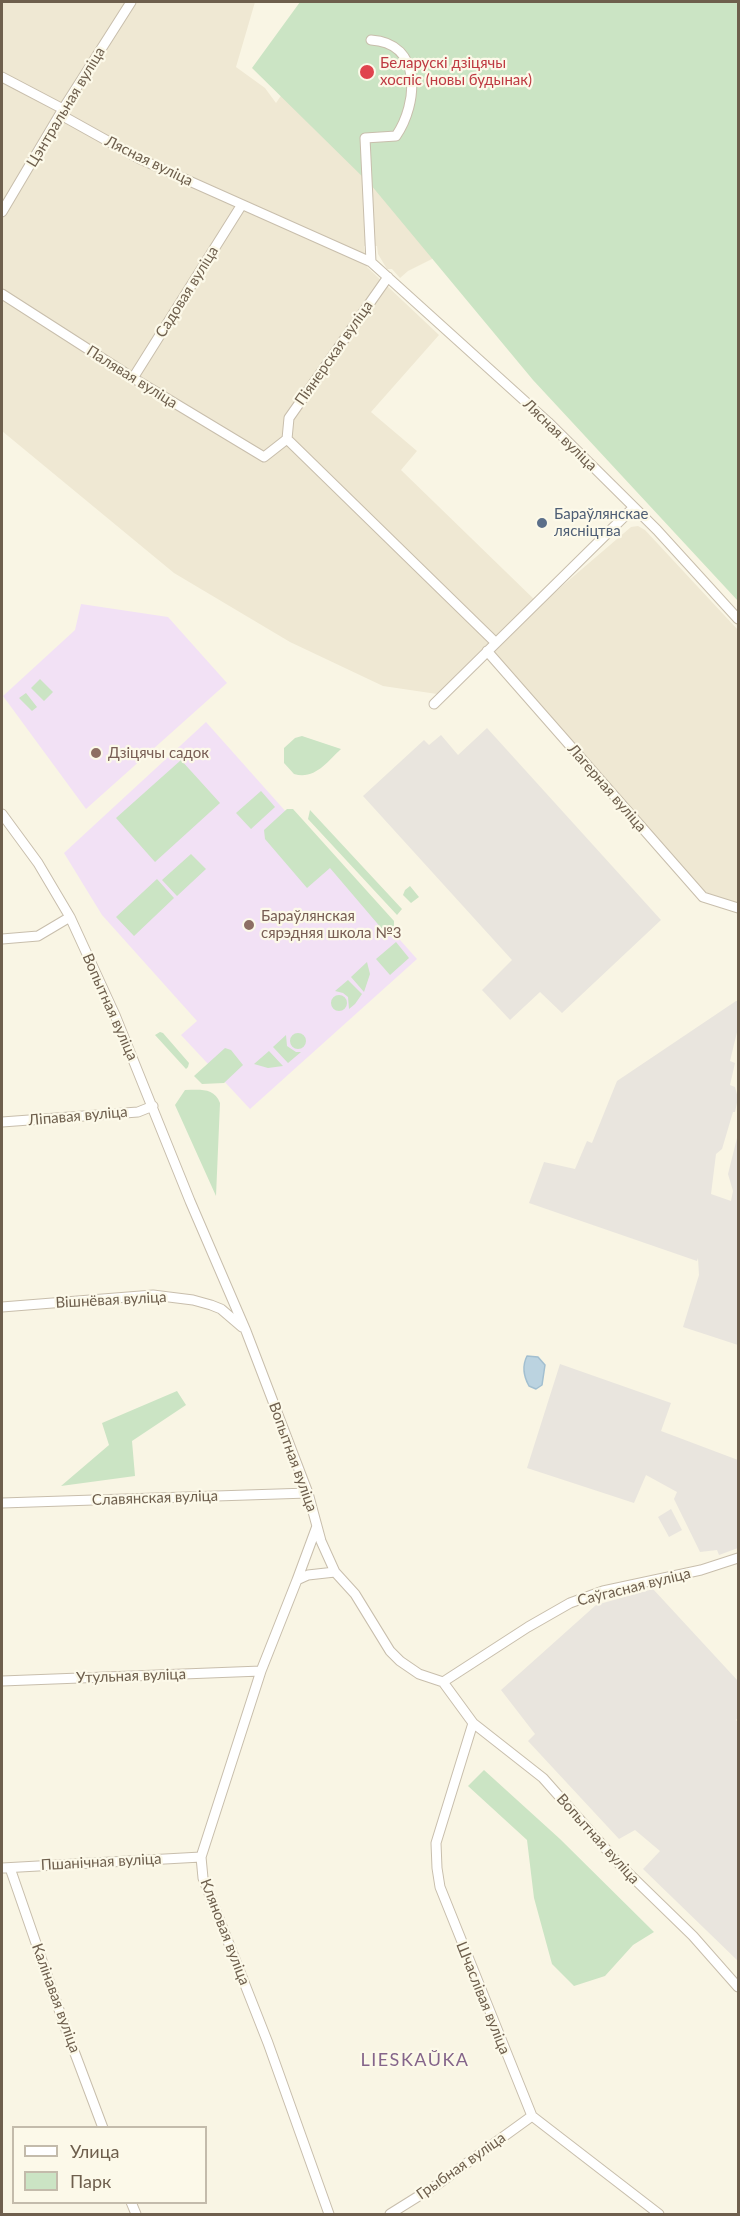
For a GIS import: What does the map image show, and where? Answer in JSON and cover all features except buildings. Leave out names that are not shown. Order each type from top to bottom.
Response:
[{"type":"street","name":"Цэнтральная вуліца","points":[[2,212],[131,2]]},
{"type":"street","points":[[371,40],[387,42],[401,53],[407,62],[412,81],[409,112],[405,124],[396,136],[365,138],[371,262]]},
{"type":"street","name":"Лясная вуліца","points":[[2,77],[140,159],[371,262],[548,422],[657,530],[738,619]]},
{"type":"street","name":"Садовая вуліца","points":[[133,378],[241,206]]},
{"type":"street","name":"Піянерская вуліца","points":[[287,439],[289,418],[388,277]]},
{"type":"street","name":"Палявая вуліца","points":[[2,294],[133,378],[264,457],[287,439]]},
{"type":"street","points":[[287,439],[496,643]]},
{"type":"street","points":[[434,704],[633,508]]},
{"type":"street","name":"Лагерная вуліца","points":[[487,651],[703,897],[738,908]]},
{"type":"street","name":"Вопытная вуліца","points":[[2,814],[38,863],[70,917],[115,1015],[190,1201],[246,1331],[308,1493],[321,1541],[335,1572],[355,1594],[390,1651],[419,1674],[443,1682],[473,1723],[543,1778],[620,1865],[693,1936],[738,1987]]},
{"type":"street","points":[[2,939],[38,936],[70,917]]},
{"type":"street","name":"Ліпавая вуліца","points":[[2,1122],[138,1112],[153,1106]]},
{"type":"street","name":"Вішнёвая вуліца","points":[[2,1307],[153,1295],[193,1300],[211,1305],[231,1316],[246,1331]]},
{"type":"street","name":"Славянская вуліца","points":[[2,1503],[308,1493]]},
{"type":"street","name":"Кляновая вуліца","points":[[317,1524],[261,1671],[201,1857],[203,1878],[268,2043],[329,2214]]},
{"type":"street","name":"Саўгасная вуліца","points":[[443,1682],[528,1627],[570,1603],[603,1592],[701,1570],[738,1558]]},
{"type":"street","points":[[297,1580],[308,1575],[335,1572]]},
{"type":"street","name":"Утульная вуліца","points":[[2,1681],[261,1671]]},
{"type":"street","name":"Шчаслівая вуліца","points":[[473,1723],[436,1843],[437,1868],[440,1887],[532,2115]]},
{"type":"street","name":"Пшанічная вуліца","points":[[6,1868],[201,1857]]},
{"type":"street","name":"Калінавая вуліца","points":[[6,1868],[103,2126]]},
{"type":"street","points":[[729,1975],[738,1968]]},
{"type":"street","points":[[532,2115],[659,2214]]},
{"type":"street","name":"Грыбная вуліца","points":[[390,2214],[438,2184],[532,2115]]},
{"type":"shaded area","points":[[2,2],[255,2],[236,67],[265,88],[276,103],[335,16],[518,216],[408,271],[400,278],[392,269],[387,269],[378,254],[377,246],[364,246],[367,267],[439,335],[371,412],[417,451],[401,470],[540,605],[631,527],[638,526],[645,530],[738,630],[738,906],[705,894],[487,644],[437,694],[383,686],[290,642],[174,573],[2,431]]},
{"type":"shaded area","name":"Дзіцячы садок","points":[[81,604],[168,617],[227,683],[86,809],[3,696],[75,630]]},
{"type":"shaded area","name":"Бараўлянская сярэдняя школа №3","points":[[206,722],[417,959],[250,1109],[181,1035],[197,1021],[102,915],[64,853]]},
{"type":"shaded area","points":[[487,728],[661,920],[562,1013],[540,992],[510,1020],[482,990],[512,960],[363,796],[424,740],[429,745],[441,735],[458,755]]},
{"type":"shaded area","points":[[738,1001],[738,1028],[730,1061],[735,1063],[730,1085],[735,1087],[738,1098],[722,1149],[716,1154],[711,1194],[731,1201],[733,1191],[728,1174],[738,1134],[738,1345],[683,1327],[699,1275],[698,1258],[697,1261],[529,1203],[544,1162],[575,1169],[587,1141],[592,1143],[617,1081]]},
{"type":"shaded area","points":[[560,1364],[671,1403],[661,1431],[738,1460],[738,1548],[719,1555],[717,1550],[700,1552],[674,1499],[677,1492],[646,1475],[634,1503],[527,1468]]},
{"type":"shaded area","points":[[671,1509],[682,1530],[669,1537],[658,1517]]},
{"type":"shaded area","points":[[653,1589],[738,1681],[738,1717],[736,1720],[738,1722],[738,1961],[643,1869],[660,1851],[635,1830],[619,1839],[528,1741],[535,1734],[501,1690],[596,1605]]},
{"type":"green space","points":[[300,2],[738,2],[738,601],[533,380],[371,185],[252,68]]},
{"type":"green space","points":[[40,679],[53,692],[44,701],[31,688]]},
{"type":"green space","points":[[26,693],[37,707],[32,711],[19,698]]},
{"type":"green space","points":[[302,736],[341,749],[320,769],[308,774],[294,774],[284,763],[284,748],[295,738]]},
{"type":"green space","points":[[181,760],[220,803],[155,862],[116,818]]},
{"type":"green space","points":[[261,791],[275,807],[251,829],[236,813]]},
{"type":"green space","points":[[287,809],[293,809],[394,921],[394,930],[388,936],[330,868],[307,888],[265,839],[264,830]]},
{"type":"green space","points":[[310,810],[402,909],[397,915],[308,819]]},
{"type":"green space","points":[[191,854],[206,869],[177,896],[162,880]]},
{"type":"green space","points":[[157,879],[174,898],[134,936],[116,917]]},
{"type":"green space","points":[[410,886],[419,897],[411,903],[403,895]]},
{"type":"green space","points":[[396,942],[409,958],[390,975],[376,959]]},
{"type":"green space","points":[[367,962],[370,974],[364,992],[351,977]]},
{"type":"green space","points":[[348,980],[362,994],[349,1009],[348,997],[335,991]]},
{"type":"green space","points":[[339,995],[347,1003],[339,1011],[331,1003]]},
{"type":"green space","points":[[160,1032],[189,1063],[186,1069],[155,1035]]},
{"type":"green space","points":[[298,1033],[306,1041],[298,1049],[290,1041]]},
{"type":"green space","points":[[286,1035],[287,1046],[296,1052],[301,1052],[288,1063],[273,1047]]},
{"type":"green space","points":[[225,1048],[231,1050],[243,1065],[224,1083],[202,1084],[194,1076]]},
{"type":"green space","points":[[269,1051],[283,1066],[268,1068],[254,1064]]},
{"type":"green space","points":[[185,1090],[210,1092],[220,1103],[216,1196],[175,1105]]},
{"type":"green space","points":[[177,1391],[186,1405],[132,1441],[135,1476],[61,1486],[109,1445],[102,1423]]},
{"type":"green space","points":[[484,1770],[560,1839],[654,1932],[633,1945],[605,1976],[574,1986],[552,1964],[534,1898],[527,1840],[468,1786]]},
{"type":"water","points":[[527,1356],[538,1357],[545,1365],[542,1385],[536,1389],[529,1386],[525,1375],[524,1364]]},
{"type":"place","name":"Беларускі дзіцячы хоспіс (новы будынак)","points":[[367,72]]},
{"type":"place","name":"Бараўлянскае лясніцтва","points":[[542,523]]},
{"type":"place","name":"Дзіцячы садок","points":[[96,753]]},
{"type":"place","name":"Бараўлянская сярэдняя школа №3","points":[[249,925]]},
{"type":"district","name":"LIESKAŬKA","points":[[415,2060]]}]
